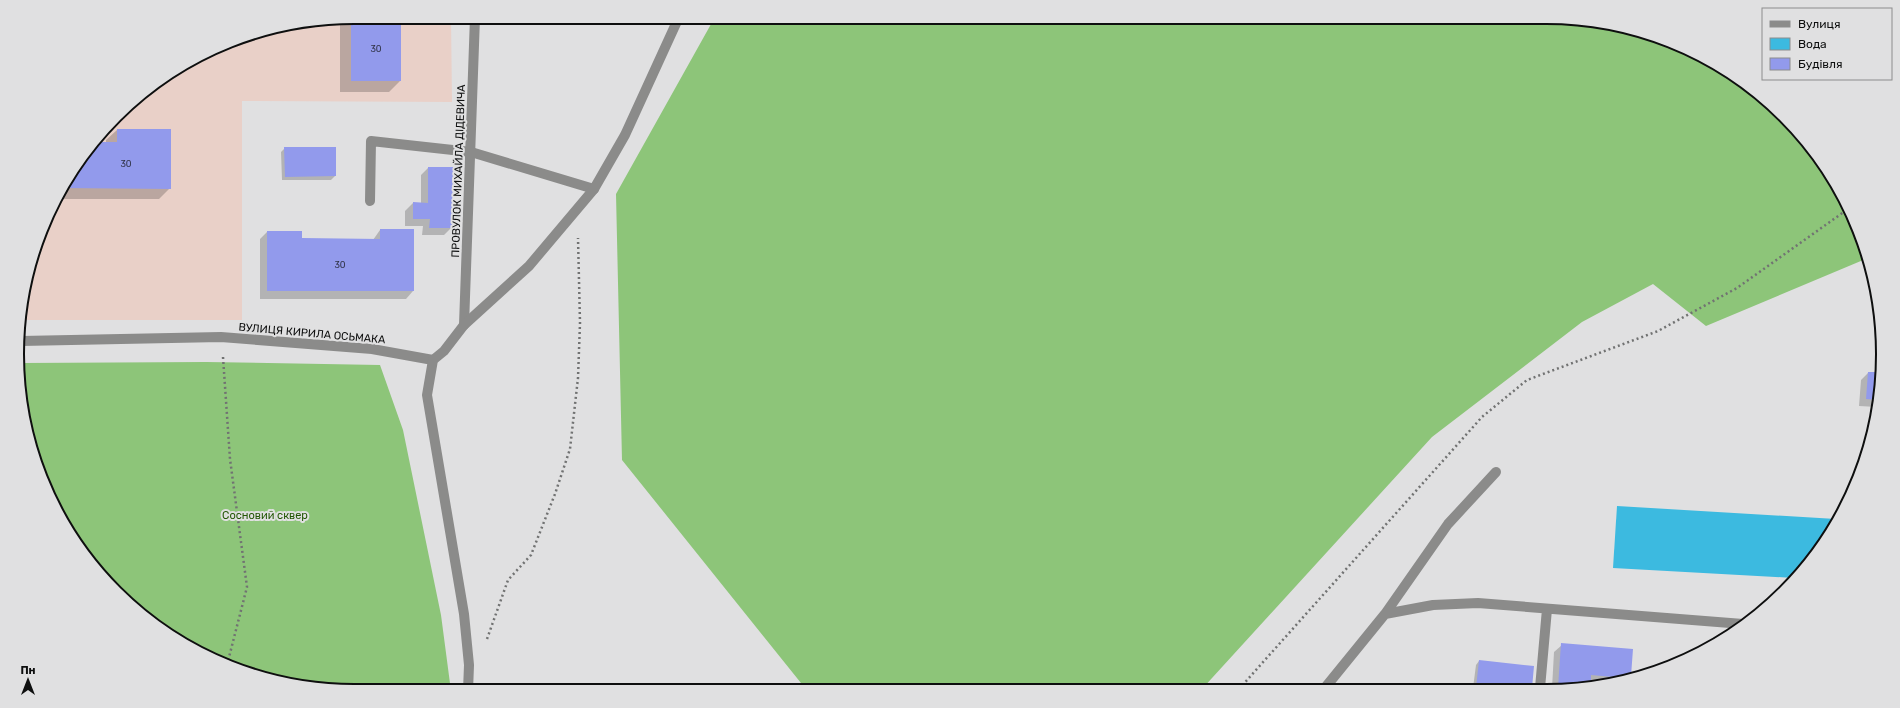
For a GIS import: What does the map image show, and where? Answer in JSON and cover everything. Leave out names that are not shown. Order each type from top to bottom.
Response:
[{"type":"street","name":"ПРОВУЛОК МИХАЙЛА ДІДЕВИЧА","points":[[464,325],[475,24]]},
{"type":"street","points":[[468,684],[469,665],[464,614],[427,394],[433,360],[444,351],[464,325],[529,266],[594,189],[625,135],[676,24]]},
{"type":"street","points":[[370,201],[372,142],[471,152],[594,189]]},
{"type":"street","name":"ВУЛИЦЯ КИРИЛА ОСЬМАКА","points":[[25,341],[221,337],[372,349],[433,360]]},
{"type":"street","points":[[1328,684],[1385,614],[1448,524],[1496,472]]},
{"type":"street","points":[[1385,614],[1433,605],[1478,603],[1736,623]]},
{"type":"street","points":[[1540,684],[1547,609]]},
{"type":"path","points":[[484,646],[508,580],[531,555],[555,494],[570,449],[578,378],[580,331],[578,208]]},
{"type":"path","points":[[1242,684],[1482,417],[1527,380],[1576,363],[1658,331],[1736,288],[1844,212]]},
{"type":"path","points":[[221,337],[230,459],[247,587],[228,659]]},
{"type":"shaded area","points":[[354,24],[451,24],[452,102],[242,101],[242,320],[26,320],[30,290],[35,269],[49,228],[68,189],[92,153],[106,136],[136,106],[153,92],[189,68],[228,49],[269,35],[311,27]]},
{"type":"green space","points":[[711,24],[1568,25],[1610,30],[1631,35],[1672,49],[1711,68],[1747,92],[1764,106],[1794,136],[1808,153],[1832,189],[1842,208],[1851,228],[1862,260],[1706,326],[1653,284],[1582,322],[1432,437],[1207,684],[802,684],[622,460],[616,194]]},
{"type":"green space","name":"Сосновий сквер","points":[[206,362],[380,365],[403,430],[441,615],[450,684],[354,684],[290,678],[248,666],[208,650],[189,640],[153,616],[136,602],[106,572],[92,555],[68,519],[58,500],[49,480],[35,439],[27,397],[24,363]]},
{"type":"water","points":[[1617,506],[1832,519],[1808,555],[1788,578],[1613,568]]},
{"type":"building","points":[[351,24],[401,24],[401,81],[351,81]]},
{"type":"building","points":[[117,129],[171,129],[171,189],[69,188],[101,142],[117,142]]},
{"type":"building","points":[[284,147],[336,147],[336,176],[285,177]]},
{"type":"building","points":[[428,167],[453,167],[452,228],[429,228],[430,219],[413,219],[413,202],[428,203]]},
{"type":"building","points":[[380,229],[414,229],[414,291],[267,291],[267,231],[302,231],[302,238],[380,239]]},
{"type":"building","points":[[1868,372],[1875,372],[1873,400],[1866,399]]},
{"type":"building","points":[[1561,643],[1633,649],[1631,673],[1614,677],[1591,675],[1591,681],[1558,683]]},
{"type":"building","points":[[1479,660],[1534,666],[1532,684],[1476,684]]}]
